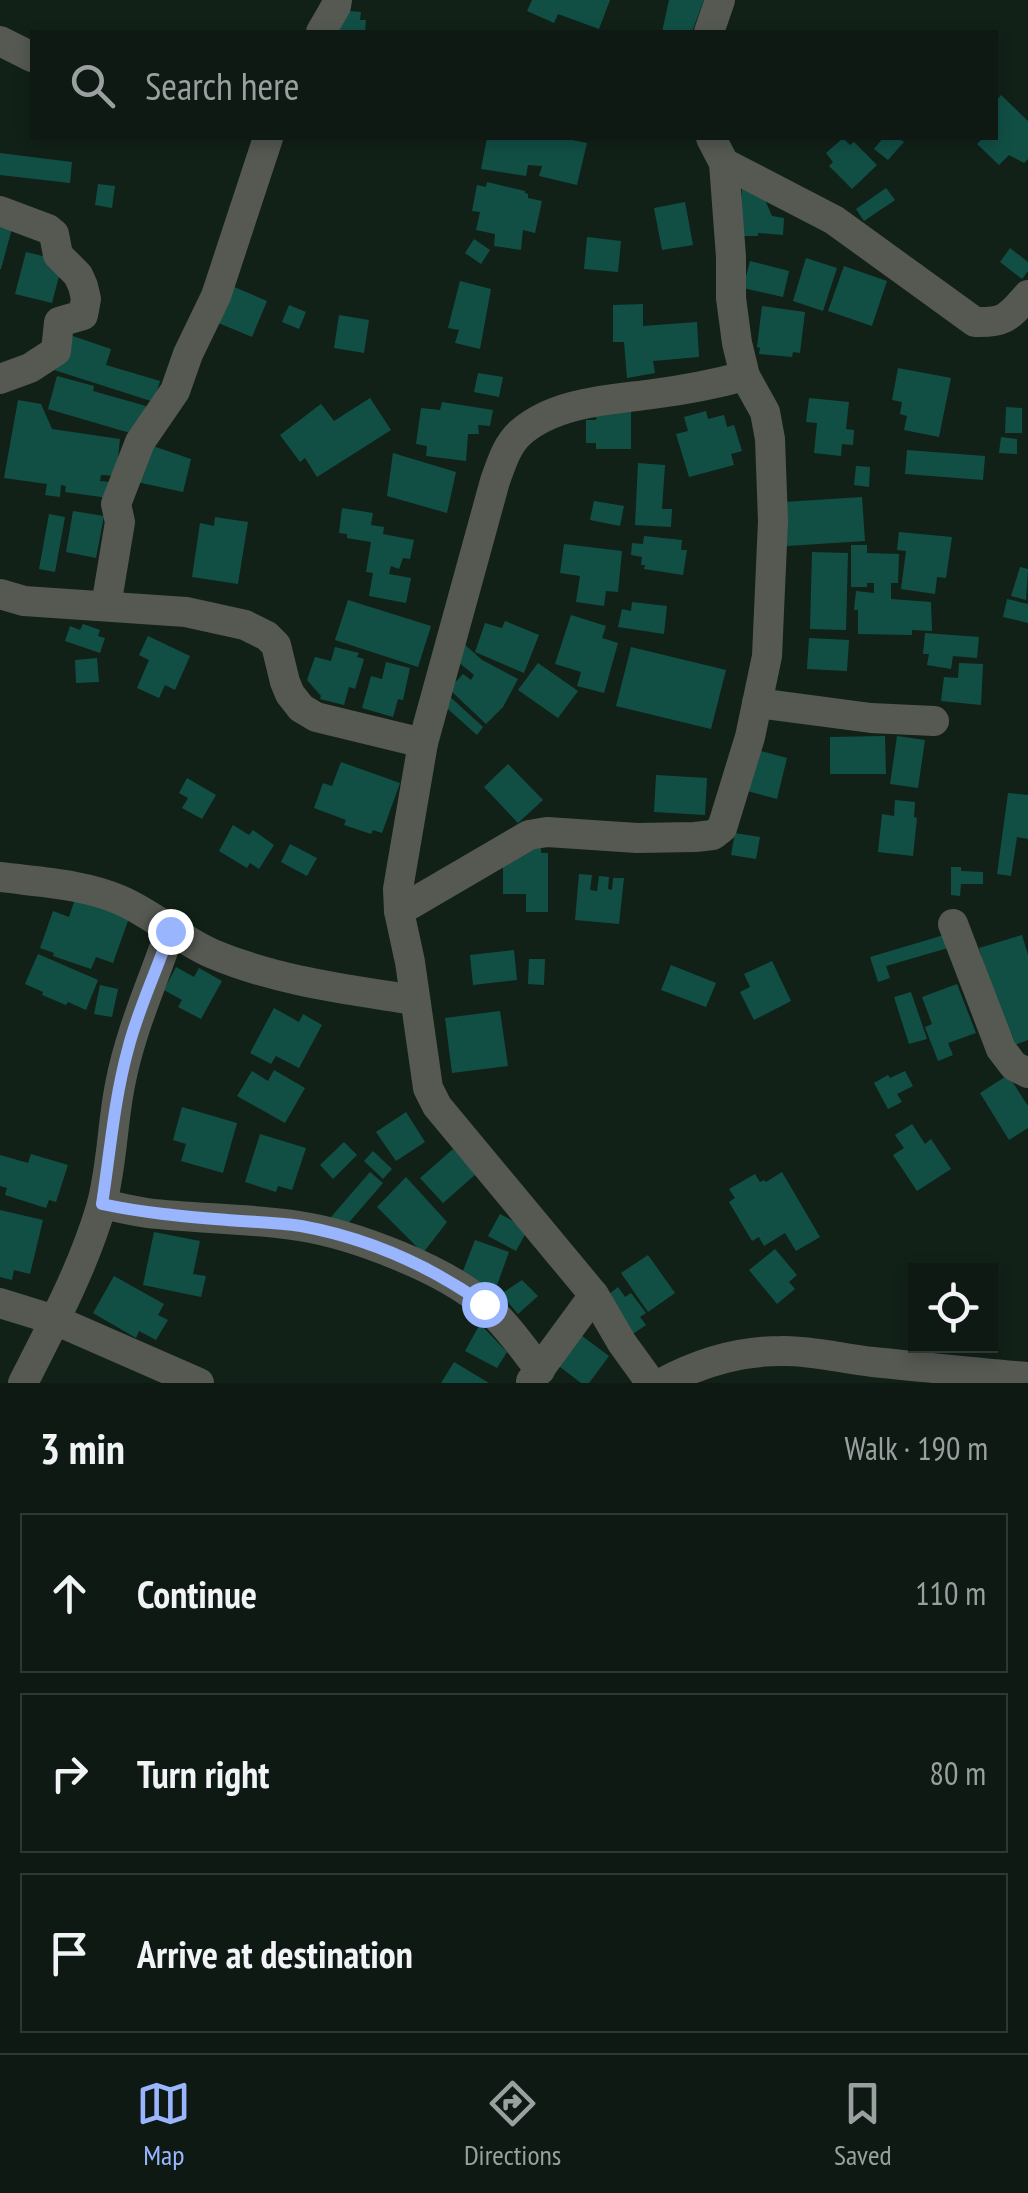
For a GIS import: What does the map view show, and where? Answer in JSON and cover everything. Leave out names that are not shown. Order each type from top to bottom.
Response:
[{"type":"street","points":[[322,30],[337,0]]},
{"type":"street","points":[[709,30],[720,0]]},
{"type":"street","points":[[0,40],[30,56]]},
{"type":"street","points":[[106,606],[120,522],[116,504],[140,442],[175,392],[216,296],[262,140]]},
{"type":"street","points":[[717,150],[834,220],[975,322],[998,323],[1013,314],[1028,295]]},
{"type":"street","points":[[399,912],[529,836],[547,832],[637,838],[713,836],[722,828],[750,736],[767,656],[773,521],[770,439],[764,412],[746,376],[737,343],[717,150]]},
{"type":"street","points":[[0,211],[54,234],[58,255],[78,274],[86,299],[83,315],[59,322],[56,351],[30,368],[0,379]]},
{"type":"street","points":[[651,1383],[594,1295],[436,1106],[428,1088],[398,889],[423,743],[494,482],[508,448],[531,425],[563,410],[608,398],[668,392],[746,376]]},
{"type":"street","points":[[0,594],[24,600],[186,612],[245,625],[267,636],[276,646],[285,682],[301,708],[316,717],[423,743]]},
{"type":"street","points":[[757,703],[871,718],[934,720]]},
{"type":"street","points":[[0,877],[93,891],[132,906],[210,953],[258,971],[414,1000]]},
{"type":"street","points":[[953,924],[1001,1049],[1014,1066],[1028,1072]]},
{"type":"street","points":[[22,1383],[55,1320],[102,1204],[127,1050],[170,931]]},
{"type":"street","points":[[102,1204],[144,1213],[298,1226],[344,1236],[391,1253],[454,1283],[484,1304],[511,1332],[535,1376],[594,1295]]},
{"type":"street","points":[[0,1302],[55,1320],[198,1383]]},
{"type":"street","points":[[662,1383],[718,1359],[784,1350],[1028,1376]]},
{"type":"building","points":[[532,0],[610,0],[599,29],[558,14],[554,23],[527,11]]},
{"type":"building","points":[[669,0],[704,0],[693,30],[662,30]]},
{"type":"building","points":[[339,10],[361,12],[360,20],[366,20],[365,30],[326,30]]},
{"type":"building","points":[[1001,95],[1028,121],[1028,159],[1024,163],[1009,155],[999,165],[977,144],[981,140],[998,140]]},
{"type":"building","points":[[487,140],[587,143],[577,185],[539,176],[542,166],[528,165],[526,176],[481,169]]},
{"type":"building","points":[[841,140],[850,145],[854,142],[877,165],[852,189],[829,166],[833,162],[826,153]]},
{"type":"building","points":[[881,140],[904,142],[888,160],[874,149]]},
{"type":"building","points":[[0,153],[72,162],[70,183],[0,175]]},
{"type":"building","points":[[487,182],[525,191],[528,198],[542,201],[535,233],[523,230],[521,250],[494,246],[495,234],[476,230],[480,212],[472,211],[477,185],[486,187]]},
{"type":"building","points":[[98,184],[115,186],[112,208],[95,205]]},
{"type":"building","points":[[742,187],[760,188],[772,216],[784,218],[783,235],[740,236]]},
{"type":"building","points":[[886,188],[895,200],[864,221],[856,209]]},
{"type":"building","points":[[685,202],[693,245],[662,250],[654,208]]},
{"type":"building","points":[[0,218],[14,221],[1,269],[0,269]]},
{"type":"building","points":[[587,237],[621,241],[618,272],[584,269]]},
{"type":"building","points":[[474,239],[490,250],[481,264],[465,253]]},
{"type":"building","points":[[1010,248],[1028,262],[1022,279],[1000,262]]},
{"type":"building","points":[[26,252],[63,261],[52,303],[15,294]]},
{"type":"building","points":[[806,258],[837,268],[823,311],[793,301]]},
{"type":"building","points":[[750,261],[789,271],[783,297],[743,288]]},
{"type":"building","points":[[844,266],[887,281],[872,326],[828,311]]},
{"type":"building","points":[[460,281],[491,289],[480,349],[455,343],[459,330],[448,328]]},
{"type":"building","points":[[232,286],[267,301],[252,337],[216,322]]},
{"type":"building","points":[[643,304],[643,326],[697,322],[699,357],[653,361],[655,373],[627,378],[624,342],[613,342],[613,305]]},
{"type":"building","points":[[289,305],[306,312],[299,329],[282,322]]},
{"type":"building","points":[[762,306],[805,312],[800,353],[793,352],[792,357],[759,354]]},
{"type":"building","points":[[339,315],[369,320],[364,353],[334,348]]},
{"type":"building","points":[[64,333],[111,349],[106,365],[160,381],[154,402],[51,369]]},
{"type":"building","points":[[898,368],[951,378],[939,437],[904,430],[907,416],[900,414],[902,402],[892,400]]},
{"type":"building","points":[[478,373],[503,377],[499,397],[474,392]]},
{"type":"building","points":[[57,376],[146,406],[137,435],[48,409]]},
{"type":"building","points":[[370,398],[391,430],[317,477],[305,458],[300,462],[280,435],[321,404],[334,421]]},
{"type":"building","points":[[809,398],[849,402],[846,429],[854,430],[853,445],[842,444],[841,456],[814,453],[817,423],[806,422]]},
{"type":"building","points":[[18,400],[41,404],[52,429],[120,439],[116,476],[101,475],[100,481],[110,482],[108,498],[65,492],[66,486],[61,485],[60,497],[45,495],[47,484],[4,478]]},
{"type":"building","points":[[442,402],[493,410],[490,426],[478,425],[479,434],[468,434],[466,461],[426,456],[427,446],[416,444],[421,408],[440,410]]},
{"type":"building","points":[[597,406],[631,407],[631,449],[596,449],[596,443],[586,443],[586,420],[596,420]]},
{"type":"building","points":[[1006,407],[1022,408],[1022,433],[1005,433]]},
{"type":"building","points":[[706,411],[708,419],[724,415],[727,427],[734,425],[742,451],[731,454],[734,465],[689,477],[676,434],[688,431],[684,417]]},
{"type":"building","points":[[1001,437],[1017,439],[1017,454],[999,453]]},
{"type":"building","points":[[147,444],[191,459],[183,492],[137,482]]},
{"type":"building","points":[[907,450],[985,456],[983,480],[905,474]]},
{"type":"building","points":[[393,453],[456,472],[447,513],[387,496]]},
{"type":"building","points":[[638,463],[665,465],[662,509],[672,509],[671,527],[635,525]]},
{"type":"building","points":[[856,466],[870,467],[869,487],[854,485]]},
{"type":"building","points":[[862,497],[865,541],[787,546],[784,502]]},
{"type":"building","points":[[594,501],[624,506],[620,526],[590,520]]},
{"type":"building","points":[[342,508],[373,513],[371,525],[384,527],[383,534],[414,540],[410,559],[403,558],[399,569],[391,566],[389,574],[411,578],[406,603],[369,596],[373,573],[366,572],[371,542],[339,533]]},
{"type":"building","points":[[73,511],[104,516],[96,558],[66,552]]},
{"type":"building","points":[[49,514],[65,517],[55,572],[39,569]]},
{"type":"building","points":[[215,517],[248,522],[238,584],[192,577],[200,523],[214,526]]},
{"type":"building","points":[[899,532],[952,537],[946,578],[937,577],[935,594],[901,589],[906,551],[897,550]]},
{"type":"building","points":[[644,536],[682,540],[681,550],[687,550],[683,575],[644,569],[642,557],[631,555],[632,543],[643,544]]},
{"type":"building","points":[[564,544],[622,551],[618,592],[606,591],[604,606],[576,602],[580,576],[560,573]]},
{"type":"building","points":[[851,545],[867,545],[867,553],[899,554],[898,583],[891,583],[891,599],[931,602],[932,631],[912,630],[912,635],[858,634],[856,591],[874,593],[874,583],[851,587]]},
{"type":"building","points":[[812,552],[848,553],[846,630],[810,629]]},
{"type":"building","points":[[1020,567],[1028,569],[1026,600],[1011,596]]},
{"type":"building","points":[[1007,599],[1028,604],[1028,623],[1003,617]]},
{"type":"building","points":[[348,600],[431,626],[418,667],[335,640]]},
{"type":"building","points":[[632,602],[667,606],[664,634],[618,627],[622,609],[631,611]]},
{"type":"building","points":[[571,615],[606,626],[602,638],[618,643],[604,693],[577,686],[581,672],[555,664]]},
{"type":"building","points":[[505,621],[539,635],[524,673],[475,652],[485,623],[502,628]]},
{"type":"building","points":[[83,624],[100,630],[98,636],[105,638],[100,653],[65,641],[70,626],[80,630]]},
{"type":"building","points":[[925,633],[979,637],[977,658],[953,656],[951,669],[927,665],[929,654],[923,654]]},
{"type":"building","points":[[148,636],[190,656],[175,690],[165,685],[159,698],[137,688],[149,660],[139,655]]},
{"type":"building","points":[[809,638],[849,640],[847,671],[807,669]]},
{"type":"building","points":[[463,643],[482,660],[518,679],[503,707],[486,724],[449,689],[463,674],[471,680],[474,675],[451,656]]},
{"type":"building","points":[[335,647],[359,653],[357,657],[364,659],[355,689],[349,687],[344,705],[320,699],[307,680],[315,657],[331,661]]},
{"type":"building","points":[[631,647],[726,670],[711,729],[616,706]]},
{"type":"building","points":[[97,658],[99,682],[76,683],[75,660]]},
{"type":"building","points":[[386,662],[410,668],[403,700],[398,699],[393,717],[362,708],[371,676],[382,679]]},
{"type":"building","points":[[538,663],[578,691],[558,718],[518,690]]},
{"type":"building","points":[[959,663],[983,664],[981,705],[941,701],[944,677],[958,678]]},
{"type":"building","points":[[447,694],[483,727],[477,735],[440,702]]},
{"type":"building","points":[[885,736],[886,774],[830,774],[830,737]]},
{"type":"building","points":[[897,736],[925,740],[918,788],[890,784]]},
{"type":"building","points":[[757,750],[787,758],[777,799],[747,791]]},
{"type":"building","points":[[341,762],[400,783],[382,833],[373,830],[371,834],[344,825],[346,820],[314,808],[323,783],[332,786]]},
{"type":"building","points":[[508,764],[543,800],[518,823],[484,787]]},
{"type":"building","points":[[656,775],[707,778],[705,815],[654,812]]},
{"type":"building","points":[[187,778],[216,795],[202,819],[182,808],[188,798],[179,793]]},
{"type":"building","points":[[1008,793],[1028,795],[1028,839],[1017,837],[1011,876],[997,874]]},
{"type":"building","points":[[895,800],[915,802],[913,856],[878,852],[882,814],[894,816]]},
{"type":"building","points":[[233,825],[249,835],[253,830],[274,845],[259,869],[250,863],[247,868],[219,851]]},
{"type":"building","points":[[735,833],[760,837],[756,859],[731,855]]},
{"type":"building","points":[[290,844],[317,858],[307,876],[281,862]]},
{"type":"building","points":[[541,848],[541,853],[548,853],[548,912],[526,912],[526,894],[503,894],[503,853]]},
{"type":"building","points":[[951,867],[983,872],[983,884],[961,884],[960,896],[951,895]]},
{"type":"building","points":[[579,874],[592,875],[590,890],[597,891],[599,876],[609,877],[608,889],[612,890],[613,878],[624,878],[619,924],[575,920]]},
{"type":"building","points":[[75,899],[129,918],[113,963],[96,957],[91,969],[40,948],[53,911],[69,917]]},
{"type":"building","points":[[944,935],[948,948],[886,966],[890,978],[878,982],[870,957]]},
{"type":"building","points":[[1022,935],[1028,955],[1028,1040],[1015,1045],[1012,1035],[1006,1037],[979,948]]},
{"type":"building","points":[[514,950],[517,980],[473,985],[470,955]]},
{"type":"building","points":[[38,954],[98,980],[86,1010],[42,995],[43,992],[25,984]]},
{"type":"building","points":[[529,959],[545,959],[544,985],[528,984]]},
{"type":"building","points":[[772,961],[791,1001],[754,1020],[740,992],[750,987],[744,974]]},
{"type":"building","points":[[671,965],[716,983],[706,1007],[661,990]]},
{"type":"building","points":[[176,967],[194,977],[199,968],[222,981],[201,1019],[178,1007],[182,1000],[164,990]]},
{"type":"building","points":[[957,984],[976,1033],[948,1043],[953,1055],[938,1061],[925,1027],[932,1024],[922,997]]},
{"type":"building","points":[[100,985],[118,989],[112,1017],[94,1014]]},
{"type":"building","points":[[911,992],[927,1039],[909,1044],[894,997]]},
{"type":"building","points":[[274,1008],[299,1022],[303,1014],[322,1025],[299,1068],[276,1056],[271,1064],[250,1053]]},
{"type":"building","points":[[500,1011],[508,1066],[452,1073],[445,1018]]},
{"type":"building","points":[[274,1070],[305,1088],[285,1123],[237,1096],[252,1071],[268,1081]]},
{"type":"building","points":[[905,1071],[913,1086],[897,1094],[902,1102],[888,1109],[874,1083]]},
{"type":"building","points":[[1008,1075],[1028,1106],[1028,1128],[1009,1140],[980,1093]]},
{"type":"building","points":[[182,1107],[237,1123],[223,1173],[181,1161],[186,1144],[173,1140]]},
{"type":"building","points":[[406,1112],[425,1142],[396,1161],[376,1132]]},
{"type":"building","points":[[912,1124],[925,1144],[931,1139],[951,1169],[917,1191],[893,1155],[904,1148],[895,1135]]},
{"type":"building","points":[[260,1134],[306,1148],[292,1190],[278,1186],[276,1192],[245,1182]]},
{"type":"building","points":[[344,1142],[357,1155],[333,1179],[320,1165]]},
{"type":"building","points":[[453,1149],[476,1174],[443,1203],[420,1178]]},
{"type":"building","points":[[373,1151],[392,1169],[383,1179],[364,1161]]},
{"type":"building","points":[[31,1154],[68,1165],[56,1202],[49,1200],[46,1208],[5,1195],[7,1188],[0,1186],[0,1155],[28,1163]]},
{"type":"building","points":[[370,1172],[383,1183],[345,1227],[331,1217]]},
{"type":"building","points":[[782,1172],[820,1237],[796,1251],[785,1233],[764,1246],[759,1237],[752,1241],[729,1202],[735,1198],[729,1189],[755,1174],[760,1182],[766,1182]]},
{"type":"building","points":[[406,1177],[447,1222],[423,1253],[377,1207]]},
{"type":"building","points":[[0,1210],[43,1220],[30,1274],[14,1270],[12,1280],[0,1277]]},
{"type":"building","points":[[500,1214],[528,1229],[516,1251],[488,1236]]},
{"type":"building","points":[[154,1232],[200,1241],[193,1274],[206,1276],[201,1297],[143,1285]]},
{"type":"building","points":[[475,1240],[509,1252],[496,1288],[461,1276]]},
{"type":"building","points":[[775,1249],[797,1275],[789,1282],[795,1289],[777,1304],[749,1270]]},
{"type":"building","points":[[648,1255],[675,1293],[648,1312],[621,1273]]},
{"type":"building","points":[[114,1276],[164,1304],[158,1315],[168,1320],[156,1340],[139,1331],[136,1338],[93,1313]]},
{"type":"building","points":[[522,1280],[538,1296],[518,1314],[501,1294]]},
{"type":"building","points":[[618,1287],[625,1297],[631,1293],[646,1313],[640,1317],[646,1325],[627,1338],[600,1301]]},
{"type":"building","points":[[480,1324],[507,1352],[497,1368],[465,1351]]},
{"type":"building","points":[[578,1333],[609,1356],[589,1383],[581,1383],[555,1363]]},
{"type":"building","points":[[454,1362],[489,1383],[441,1383]]},
{"type":"route","points":[[170,931],[127,1050],[102,1204],[144,1213],[298,1226],[344,1236],[454,1283],[484,1304]]}]
